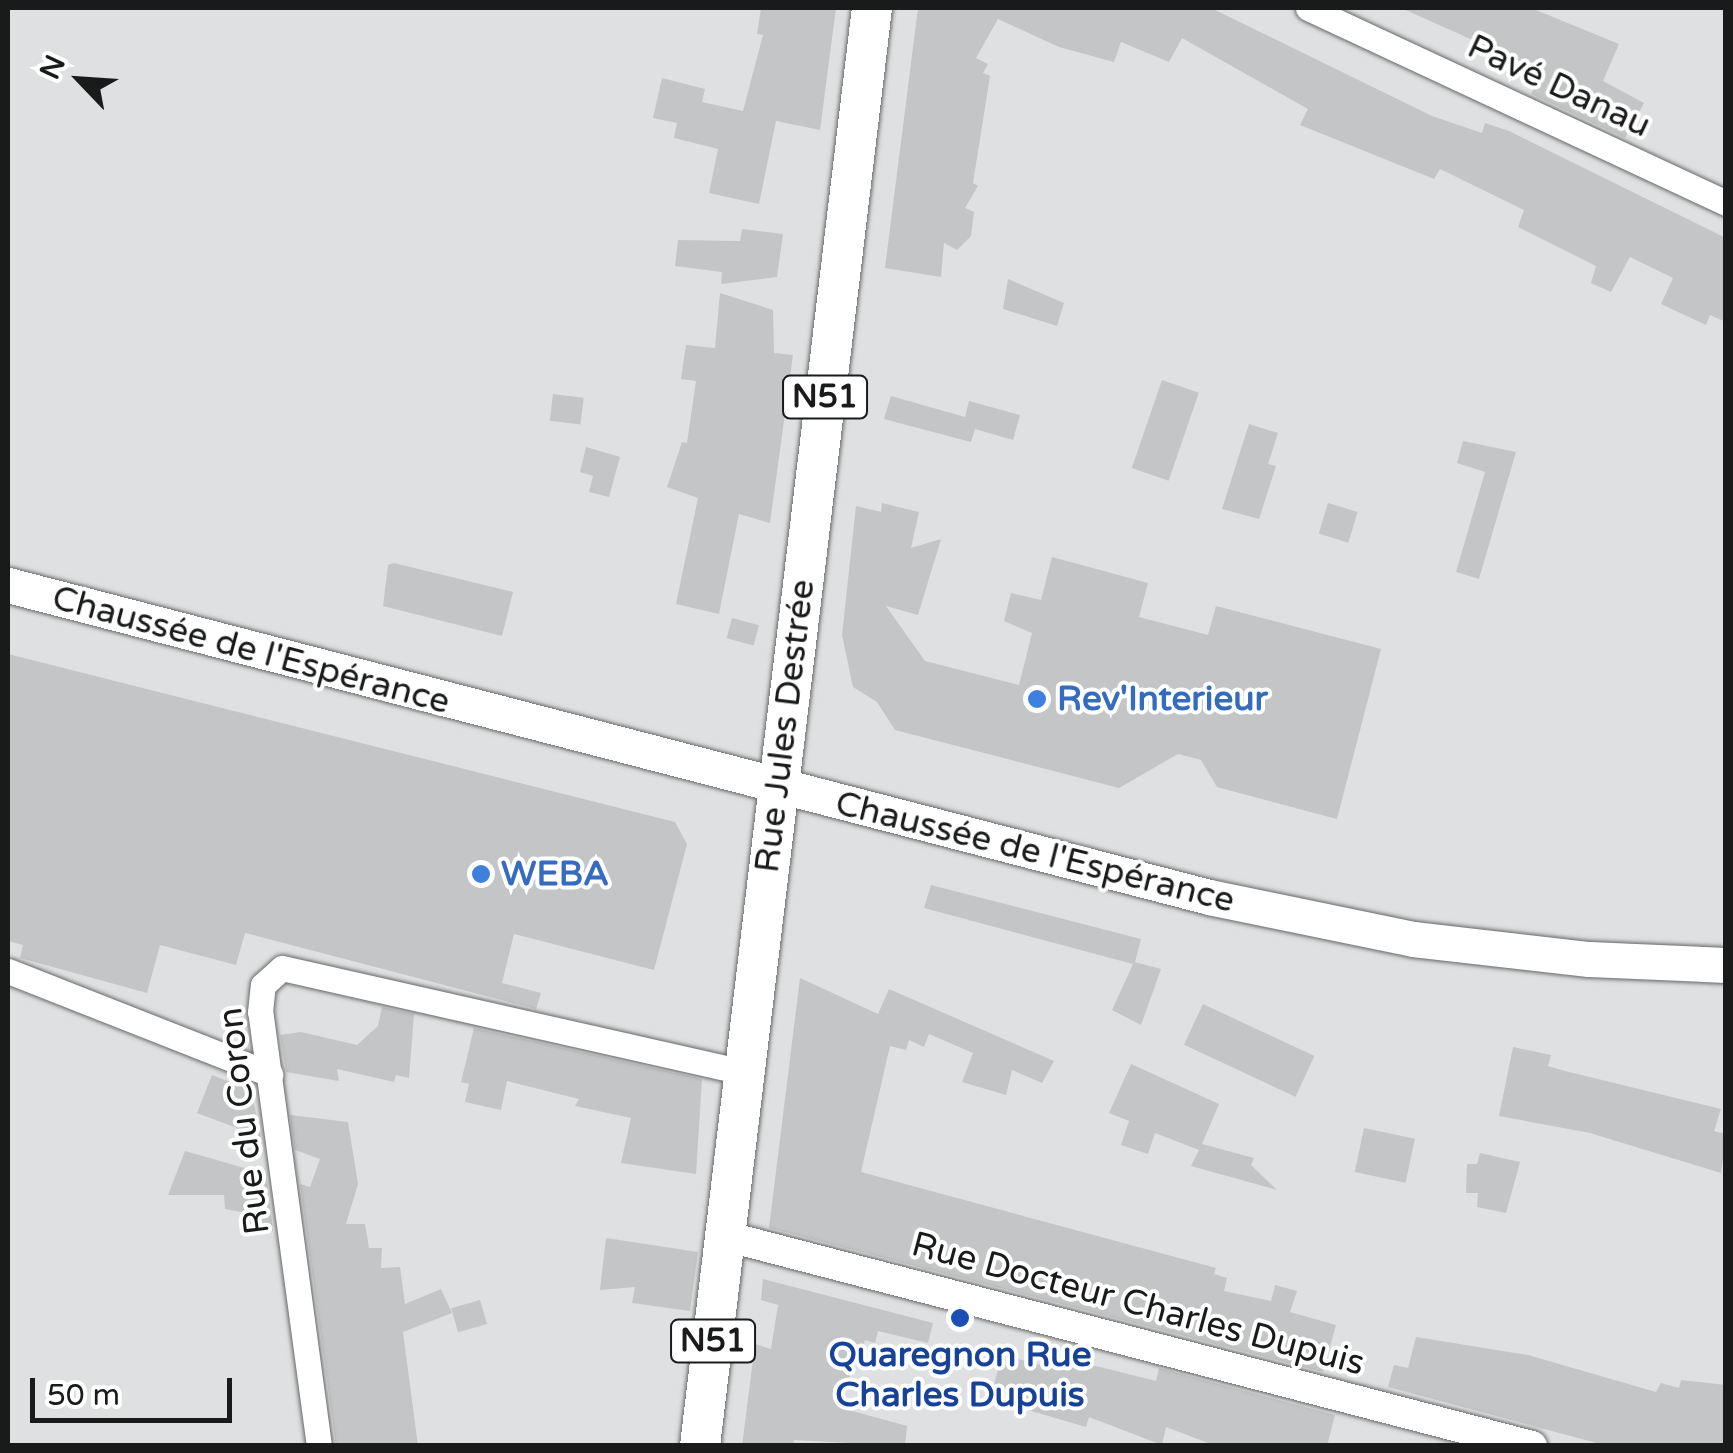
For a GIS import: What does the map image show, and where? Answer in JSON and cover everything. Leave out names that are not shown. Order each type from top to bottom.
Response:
[{"type":"main road","name":"Rue Jules Destrée","points":[[700,1446],[872,8]]},
{"type":"main road","name":"Chaussée de l'Espérance","points":[[8,585],[1209,897],[1396,936],[1589,959],[1726,965]]},
{"type":"street","name":"Pavé Danau","points":[[1308,8],[1725,202]]},
{"type":"street","name":"Rue du Coron","points":[[319,1446],[260,1012],[263,985],[282,968],[744,1072]]},
{"type":"street","points":[[8,971],[270,1074]]},
{"type":"street","name":"Rue Docteur Charles Dupuis","points":[[726,1236],[1532,1446]]},
{"type":"building","points":[[761,8],[836,8],[820,130],[776,121],[759,204],[709,193],[718,149],[674,138],[677,123],[653,118],[662,78],[705,89],[702,102],[743,111],[763,35],[757,34]]},
{"type":"building","points":[[918,8],[1211,8],[1432,116],[1482,133],[1485,123],[1509,131],[1726,238],[1726,322],[1710,315],[1706,325],[1661,304],[1673,278],[1630,257],[1611,292],[1591,283],[1596,266],[1518,227],[1524,210],[1440,169],[1434,179],[1300,125],[1308,109],[1182,38],[1169,62],[1121,42],[1114,62],[1059,47],[998,19],[976,58],[988,64],[983,73],[990,76],[973,183],[978,186],[965,208],[974,212],[971,236],[957,250],[944,243],[941,277],[885,268]]},
{"type":"building","points":[[1401,8],[1531,8],[1619,44],[1603,81],[1644,103],[1625,138],[1531,94],[1542,71]]},
{"type":"building","points":[[742,229],[783,234],[777,277],[721,284],[722,272],[675,266],[678,240],[740,241]]},
{"type":"building","points":[[1008,279],[1064,303],[1057,326],[1003,309]]},
{"type":"building","points":[[720,293],[773,310],[774,353],[793,355],[770,523],[739,514],[719,614],[676,604],[698,498],[667,487],[682,442],[687,443],[696,381],[681,379],[686,345],[715,348]]},
{"type":"building","points":[[1162,380],[1199,393],[1169,481],[1132,468]]},
{"type":"building","points":[[553,394],[584,398],[580,425],[550,421]]},
{"type":"building","points":[[891,396],[965,417],[969,401],[1020,415],[1013,440],[975,429],[971,442],[884,419]]},
{"type":"building","points":[[1249,424],[1278,433],[1268,464],[1276,466],[1259,519],[1222,509]]},
{"type":"building","points":[[1463,441],[1516,452],[1479,579],[1456,572],[1485,472],[1457,463]]},
{"type":"building","points":[[586,447],[620,457],[609,497],[589,492],[593,476],[580,472]]},
{"type":"building","points":[[882,503],[919,512],[911,548],[941,539],[918,615],[886,606],[925,661],[1019,685],[1032,633],[1004,621],[1011,593],[1041,600],[1052,557],[1148,583],[1139,617],[1208,635],[1216,606],[1381,649],[1337,819],[1217,787],[1201,760],[1178,754],[1119,788],[895,730],[877,702],[853,687],[842,635],[856,506],[881,512]]},
{"type":"building","points":[[1328,503],[1358,512],[1348,543],[1319,534]]},
{"type":"building","points":[[394,563],[513,592],[502,636],[383,606],[388,565]]},
{"type":"building","points":[[732,618],[759,625],[754,646],[727,638]]},
{"type":"building","points":[[8,654],[675,822],[687,844],[654,970],[514,934],[502,983],[541,993],[536,1009],[245,933],[236,965],[160,945],[147,993],[20,958],[23,945],[8,941]]},
{"type":"building","points":[[931,885],[1141,939],[1135,962],[1161,969],[1141,1025],[1112,1010],[1133,964],[924,908]]},
{"type":"building","points":[[800,978],[878,1014],[889,989],[1054,1061],[1042,1083],[1012,1070],[1006,1095],[962,1082],[973,1053],[929,1034],[924,1047],[909,1040],[906,1050],[890,1046],[861,1172],[1216,1268],[1214,1274],[1227,1278],[1224,1291],[1271,1301],[1275,1285],[1297,1291],[1290,1312],[1336,1325],[1323,1372],[769,1228]]},
{"type":"building","points":[[1203,1004],[1314,1056],[1295,1097],[1184,1045]]},
{"type":"building","points":[[382,1007],[414,1014],[409,1078],[396,1075],[394,1082],[337,1069],[339,1081],[286,1072],[280,1035],[301,1032],[357,1045],[378,1026]]},
{"type":"building","points":[[474,1028],[702,1079],[696,1174],[621,1163],[631,1118],[575,1106],[579,1099],[507,1081],[501,1110],[465,1102],[469,1084],[461,1082]]},
{"type":"building","points":[[1513,1047],[1551,1055],[1548,1066],[1721,1109],[1714,1131],[1726,1134],[1721,1173],[1590,1133],[1499,1116]]},
{"type":"building","points":[[1131,1064],[1219,1104],[1202,1144],[1254,1158],[1251,1165],[1277,1190],[1191,1166],[1199,1150],[1155,1133],[1148,1154],[1121,1145],[1129,1121],[1109,1113]]},
{"type":"building","points":[[212,1075],[251,1090],[261,1137],[197,1113]]},
{"type":"building","points":[[290,1115],[348,1122],[358,1184],[346,1224],[365,1224],[369,1248],[382,1248],[381,1268],[400,1267],[405,1304],[441,1289],[452,1313],[403,1332],[418,1446],[336,1446],[300,1184],[310,1187],[320,1159],[295,1150]]},
{"type":"building","points":[[1364,1128],[1415,1139],[1406,1183],[1355,1172]]},
{"type":"building","points":[[185,1151],[266,1174],[273,1231],[244,1234],[241,1212],[225,1209],[224,1195],[168,1195]]},
{"type":"building","points":[[1480,1153],[1520,1162],[1506,1213],[1477,1207],[1478,1193],[1466,1193],[1467,1164],[1477,1164]]},
{"type":"building","points":[[606,1238],[698,1252],[690,1311],[632,1303],[635,1287],[600,1290]]},
{"type":"building","points":[[763,1279],[933,1323],[928,1343],[878,1331],[875,1343],[865,1340],[838,1407],[907,1426],[905,1446],[794,1440],[793,1446],[742,1446],[755,1344],[771,1349],[778,1305],[761,1300]]},
{"type":"building","points":[[480,1300],[487,1324],[458,1332],[451,1308]]},
{"type":"building","points":[[1416,1337],[1528,1355],[1656,1392],[1661,1383],[1679,1388],[1681,1380],[1726,1385],[1726,1446],[1608,1446],[1388,1387],[1394,1365],[1408,1368]]},
{"type":"building","points":[[1002,1355],[1061,1370],[1064,1358],[1156,1381],[1159,1368],[1335,1415],[1327,1446],[1216,1446],[1166,1427],[1162,1445],[1089,1417],[1086,1427],[990,1399]]},
{"type":"place","name":"Rev'Interieur","points":[[1037,699]]},
{"type":"place","name":"WEBA","points":[[481,874]]},
{"type":"place","name":"Quaregnon Rue Charles Dupuis","points":[[960,1318]]}]
